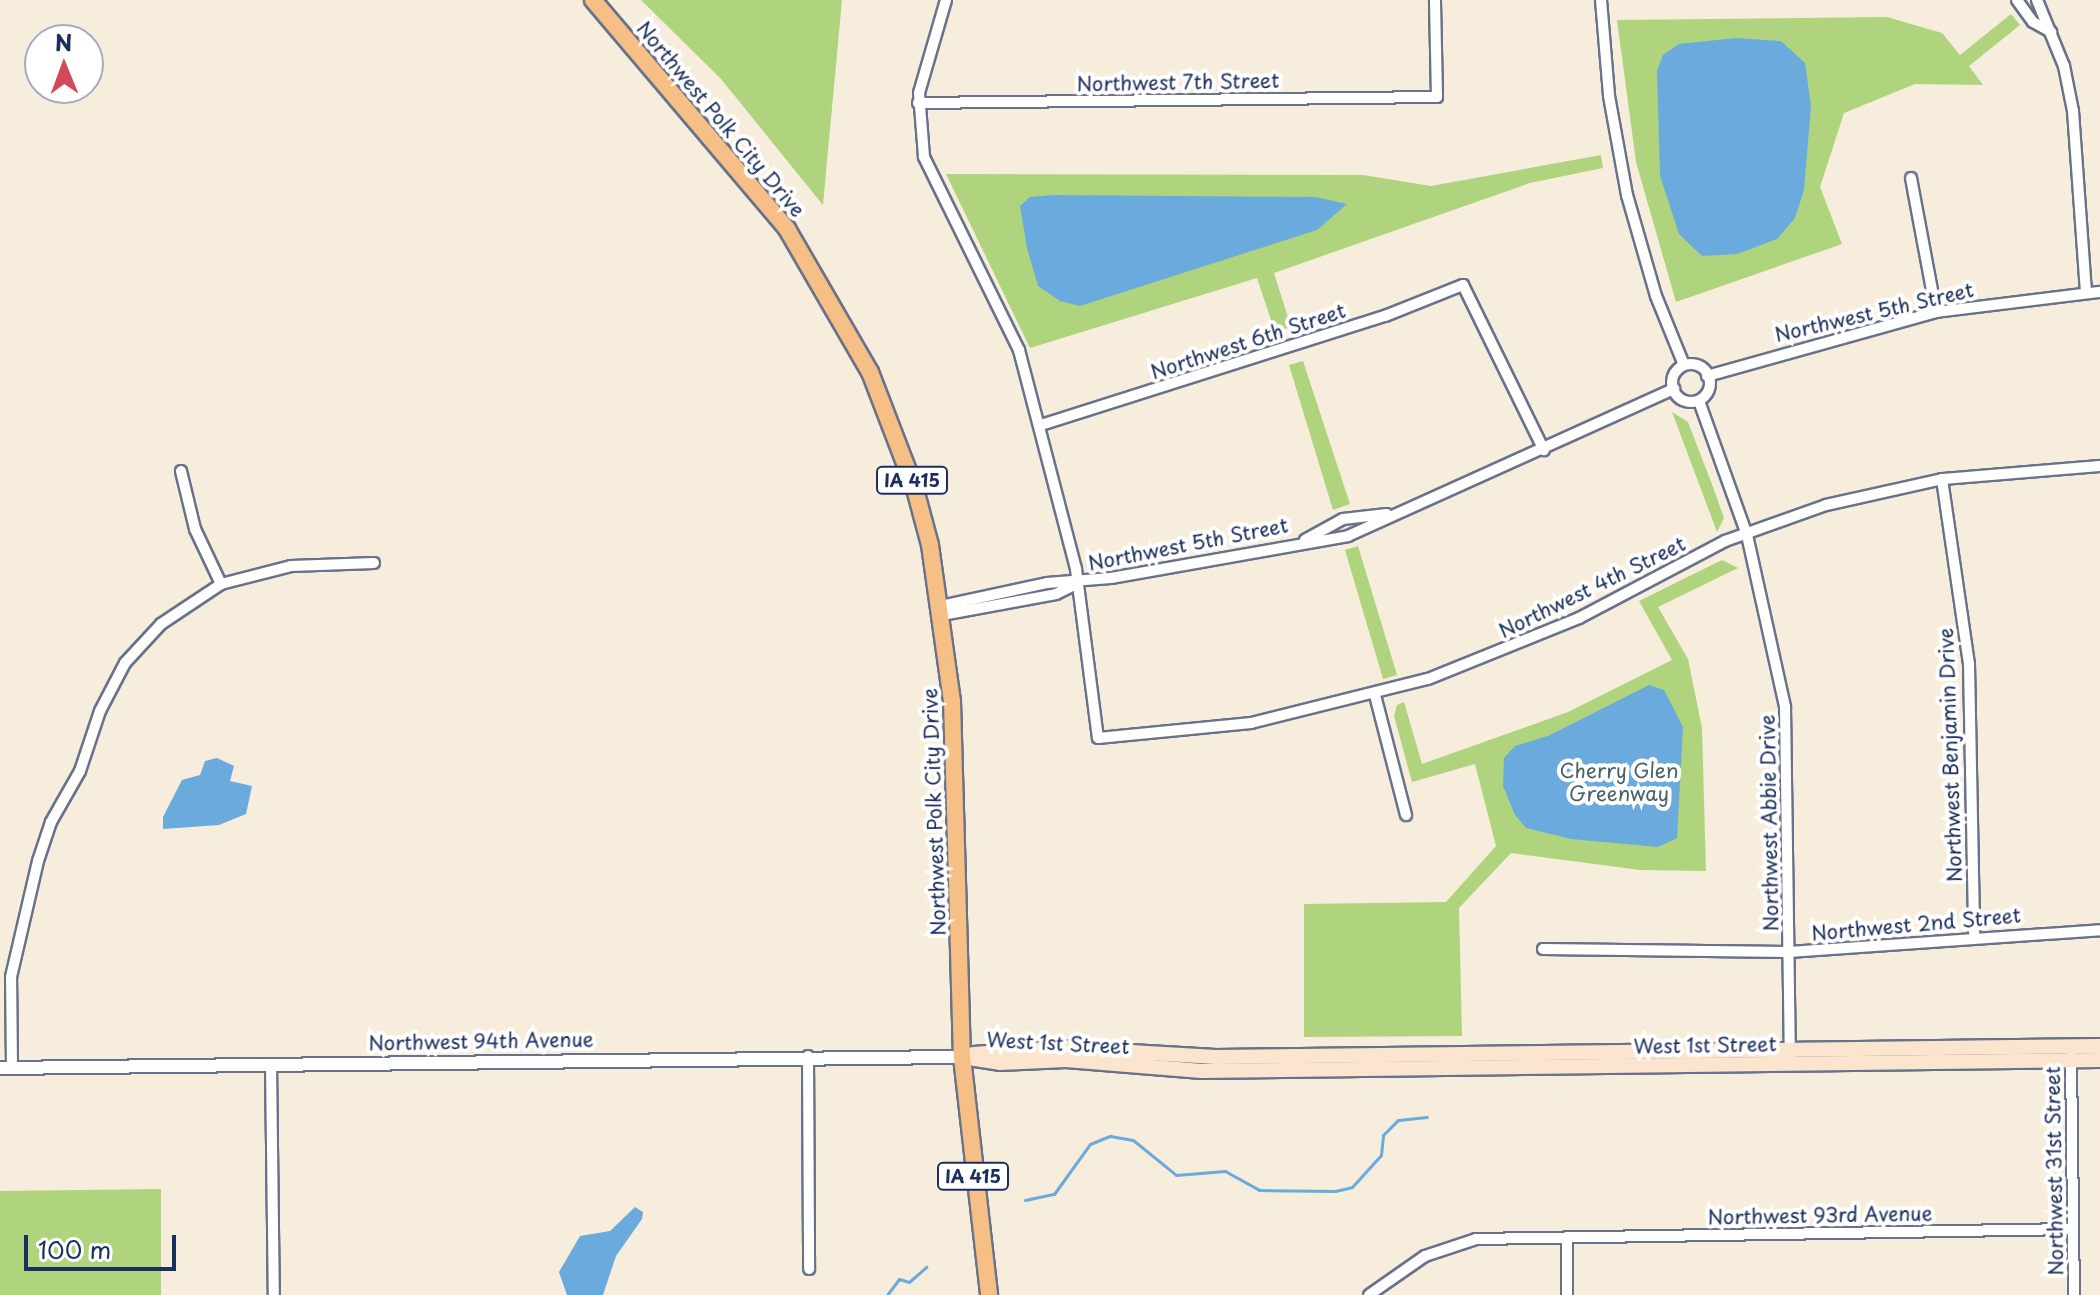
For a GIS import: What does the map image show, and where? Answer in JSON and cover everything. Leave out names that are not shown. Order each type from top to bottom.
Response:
[{"type":"main road","name":"Northwest Polk City Drive","points":[[593,0],[759,191],[837,308],[870,372],[915,489],[941,610],[956,763],[962,1057],[978,1232],[989,1295]]},
{"type":"main road","name":"West 1st Street","points":[[962,1057],[1063,1048],[1206,1057],[1790,1057],[2071,1053],[2100,1046]]},
{"type":"main road","name":"West 1st Street","points":[[2071,1053],[2100,1060]]},
{"type":"street","points":[[946,0],[918,103],[924,157],[970,257],[1004,314],[1041,425],[1079,583]]},
{"type":"street","name":"Northwest 7th Street","points":[[918,103],[1437,97],[1435,0]]},
{"type":"street","points":[[1601,0],[1609,96],[1627,195],[1656,296],[1684,365]]},
{"type":"street","points":[[2017,0],[2033,22],[2051,32]]},
{"type":"street","points":[[2037,0],[2051,32],[2073,111],[2086,292]]},
{"type":"street","points":[[1911,178],[1936,312]]},
{"type":"street","name":"Northwest 6th Street","points":[[1041,425],[1385,316],[1463,285],[1544,450]]},
{"type":"street","name":"Northwest 5th Street","points":[[1707,376],[1936,312],[2100,292]]},
{"type":"street","points":[[1684,365],[1698,365],[1707,376],[1709,387],[1699,401],[1681,399],[1674,389],[1674,378],[1684,365]]},
{"type":"street","name":"Northwest 5th Street","points":[[941,610],[1047,583],[1079,583],[1304,541],[1348,536],[1674,389]]},
{"type":"street","name":"Northwest Abbie Drive","points":[[1699,401],[1747,535],[1785,707],[1790,1057]]},
{"type":"street","name":"Northwest 4th Street","points":[[1079,583],[1098,738],[1223,728],[1375,695],[1529,640],[1747,535],[1826,505],[1942,479],[2100,466]]},
{"type":"street","points":[[181,471],[195,529],[221,584]]},
{"type":"street","name":"Northwest Benjamin Drive","points":[[1942,479],[1969,664],[1974,935]]},
{"type":"street","name":"Northwest 5th Street","points":[[1304,541],[1343,519],[1391,514]]},
{"type":"street","points":[[6,1067],[11,977],[51,822],[80,771],[100,711],[125,663],[161,624],[221,584],[291,566],[374,563]]},
{"type":"street","points":[[1375,695],[1406,815]]},
{"type":"street","name":"Northwest 2nd Street","points":[[1543,949],[1789,952],[1974,935],[2100,930]]},
{"type":"street","name":"Northwest 31st Street","points":[[2071,1053],[2074,1295]]},
{"type":"street","points":[[808,1056],[809,1269]]},
{"type":"street","name":"Northwest 94th Avenue","points":[[6,1067],[808,1056],[962,1057]]},
{"type":"street","points":[[271,1064],[274,1295]]},
{"type":"street","name":"Northwest 93rd Avenue","points":[[1369,1295],[1425,1256],[1457,1243],[1567,1237],[2073,1229]]},
{"type":"street","points":[[1567,1237],[1567,1295]]},
{"type":"green space","points":[[641,0],[842,0],[823,205],[721,79]]},
{"type":"green space","points":[[2011,14],[2020,25],[1969,66],[1983,85],[1915,84],[1844,113],[1820,187],[1842,244],[1676,302],[1636,162],[1617,20],[1887,17],[1942,33],[1960,55]]},
{"type":"green space","points":[[1601,155],[1603,168],[1530,183],[1274,273],[1291,327],[1275,332],[1257,278],[1030,348],[946,174],[1363,175],[1431,186]]},
{"type":"green space","points":[[1303,361],[1350,504],[1333,510],[1289,365]]},
{"type":"green space","points":[[1672,412],[1688,422],[1713,487],[1724,518],[1717,532]]},
{"type":"green space","points":[[1358,546],[1397,675],[1383,679],[1345,550]]},
{"type":"green space","name":"Cherry Glen Greenway","points":[[1722,560],[1738,568],[1658,607],[1688,659],[1702,728],[1706,871],[1640,870],[1511,853],[1459,908],[1462,1036],[1304,1037],[1304,904],[1446,902],[1496,846],[1475,764],[1412,782],[1394,716],[1397,705],[1404,702],[1422,764],[1568,712],[1672,660],[1639,601]]},
{"type":"green space","points":[[161,1189],[161,1295],[0,1295],[0,1191]]},
{"type":"water","points":[[1736,38],[1781,41],[1805,63],[1811,106],[1804,190],[1795,218],[1777,239],[1737,254],[1702,256],[1679,234],[1660,176],[1657,71],[1663,55],[1679,44]]},
{"type":"water","points":[[1030,197],[1316,197],[1347,204],[1317,230],[1080,306],[1060,301],[1038,286],[1027,248],[1020,206]]},
{"type":"water","points":[[1649,685],[1664,690],[1683,727],[1677,838],[1658,847],[1571,839],[1526,828],[1515,815],[1503,786],[1504,758],[1515,746],[1548,736]]},
{"type":"water","points":[[217,758],[234,766],[230,781],[252,786],[246,814],[219,825],[163,829],[163,817],[182,780],[200,775],[205,761]]},
{"type":"water","points":[[635,1207],[643,1212],[642,1219],[616,1256],[603,1295],[567,1295],[559,1272],[580,1236],[610,1231]]},
{"type":"waterway","points":[[1025,1200],[1054,1194],[1090,1144],[1110,1136],[1133,1140],[1176,1175],[1225,1171],[1259,1190],[1335,1191],[1352,1187],[1381,1155],[1383,1135],[1398,1120],[1427,1117]]},
{"type":"waterway","points":[[887,1295],[899,1279],[909,1282],[926,1267]]}]
